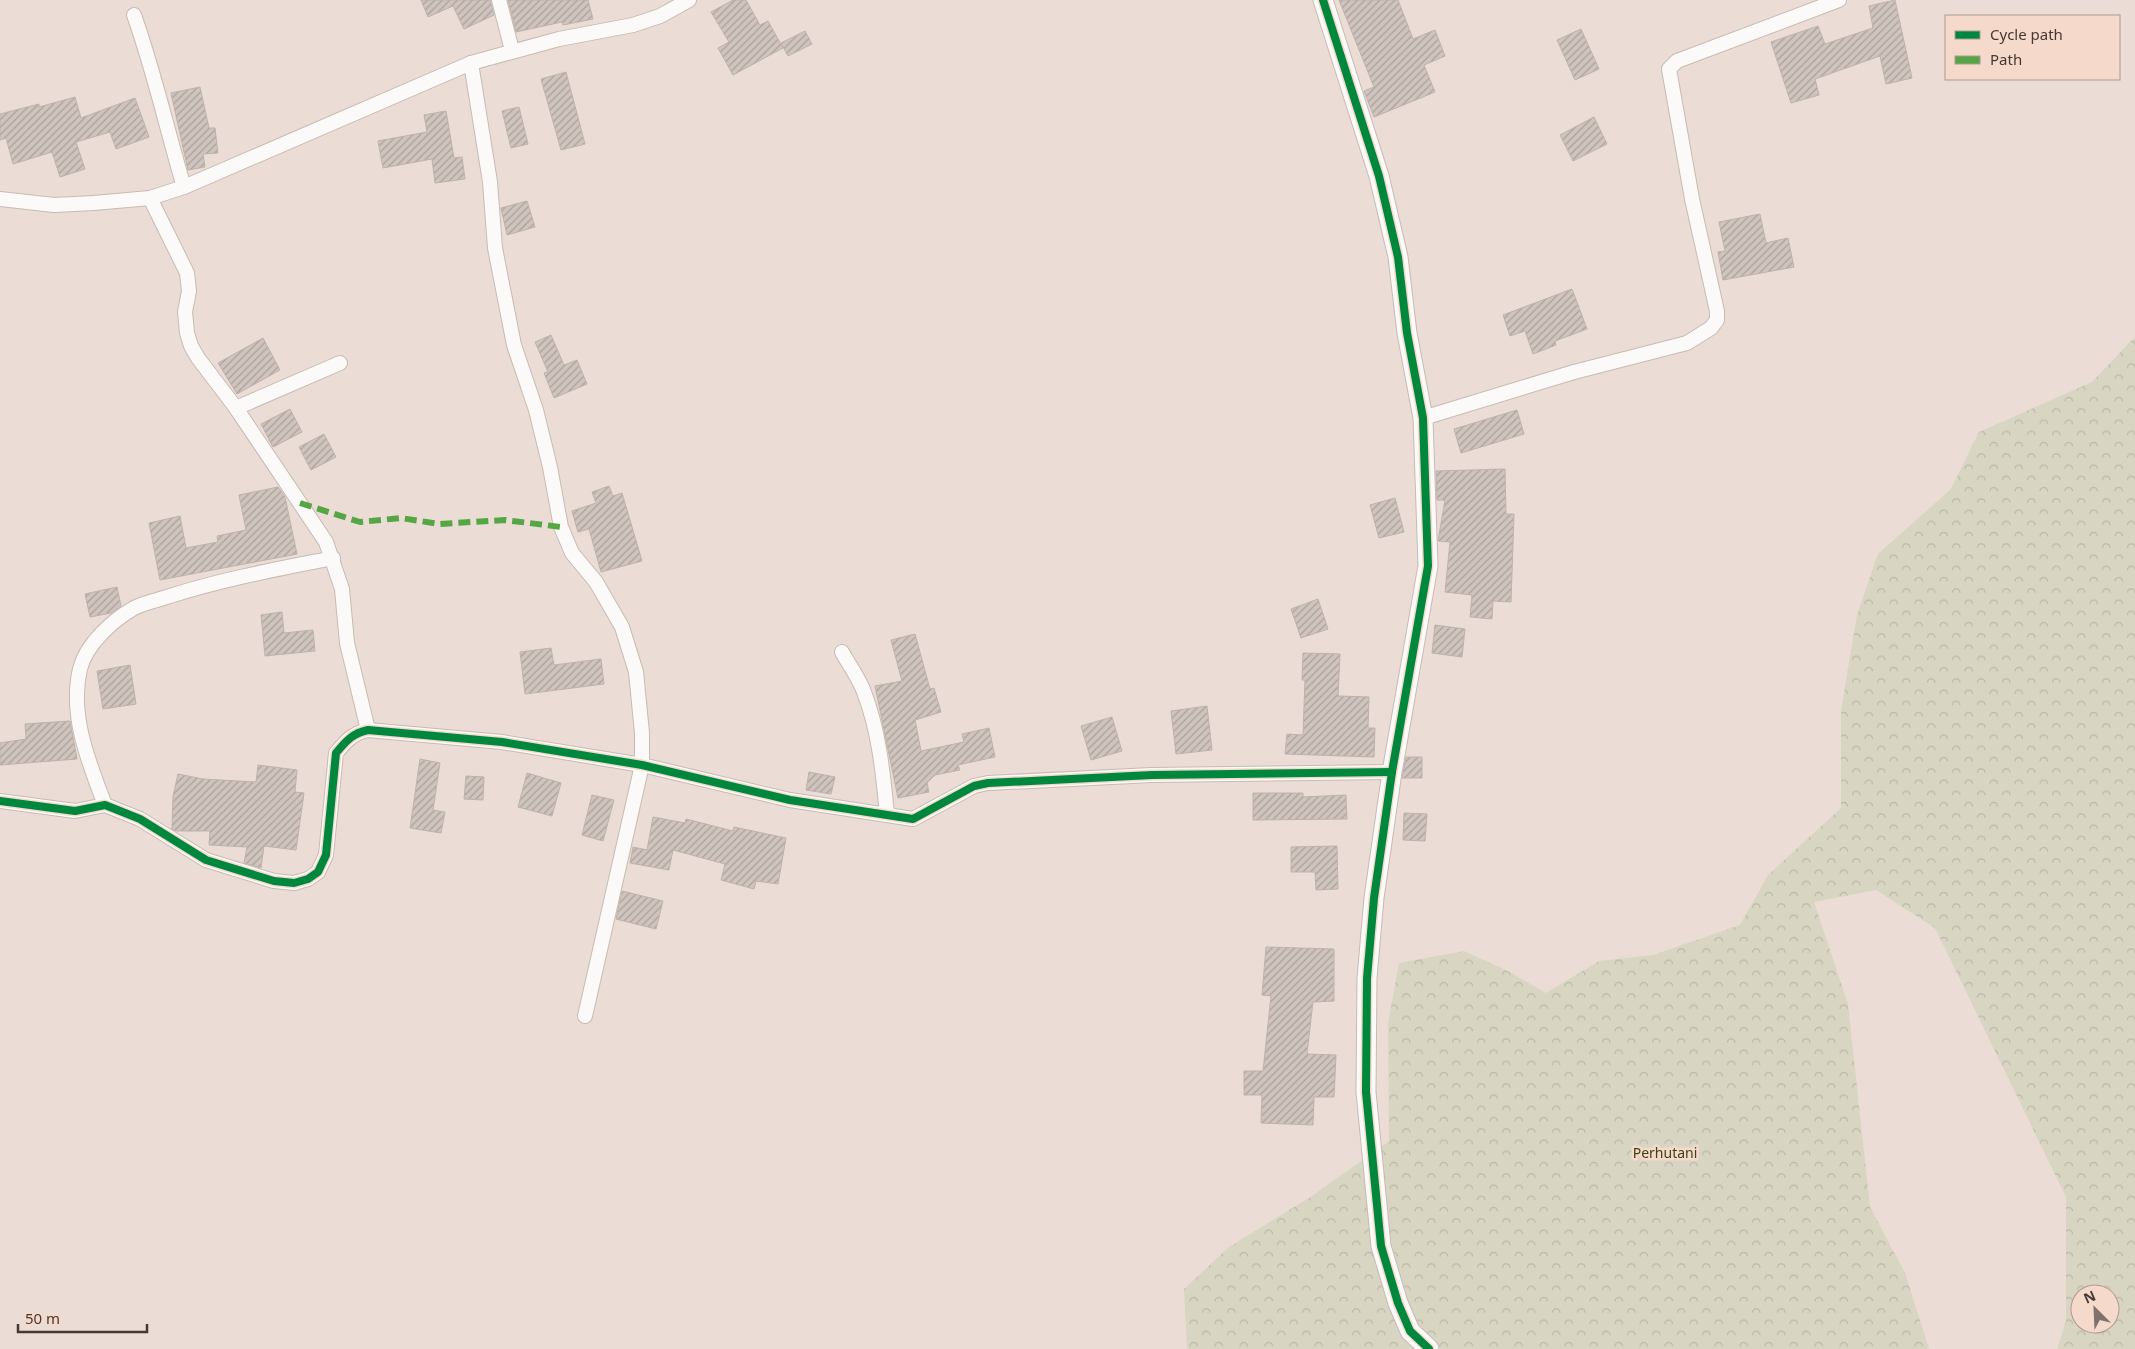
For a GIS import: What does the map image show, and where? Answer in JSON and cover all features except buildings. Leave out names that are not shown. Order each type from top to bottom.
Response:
[{"type":"street","points":[[499,0],[512,50]]},
{"type":"street","points":[[0,199],[54,205],[150,198],[184,187],[471,63],[512,50],[633,25],[660,16],[689,0]]},
{"type":"street","points":[[1323,0],[1381,185],[1398,257],[1407,332],[1422,418],[1428,566],[1392,772],[1374,898],[1367,978],[1366,1092],[1381,1246],[1398,1302],[1410,1331],[1428,1349]]},
{"type":"street","points":[[1422,418],[1574,372],[1687,343],[1711,328],[1716,320],[1718,311],[1692,199],[1669,69],[1677,61],[1839,0]]},
{"type":"street","points":[[134,15],[152,67],[161,109],[184,187]]},
{"type":"street","points":[[471,63],[490,182],[496,248],[514,345],[536,410],[550,468],[561,527],[572,553],[596,582],[622,627],[636,672],[642,733],[642,765],[585,1016]]},
{"type":"street","points":[[150,198],[187,273],[189,291],[185,312],[187,333],[191,346],[316,524],[333,558],[342,589],[351,663],[368,730]]},
{"type":"street","points":[[236,408],[340,363]]},
{"type":"street","points":[[105,805],[86,755],[77,708],[80,668],[94,643],[113,623],[135,608],[196,588],[333,558]]},
{"type":"street","points":[[842,652],[864,691],[883,770],[887,814]]},
{"type":"street","points":[[0,801],[76,811],[105,805],[140,820],[206,860],[274,881],[294,883],[308,879],[318,872],[326,855],[336,753],[352,736],[358,732],[368,730],[502,742],[642,765],[790,800],[913,819],[936,809],[974,786],[988,783],[1152,775],[1392,772]]},
{"type":"green space","name":"Perhutani","points":[[2135,337],[2135,1349],[2057,1349],[2066,1321],[2066,1197],[1935,928],[1876,890],[1814,902],[1848,1004],[1870,1207],[1905,1273],[1929,1349],[1187,1349],[1184,1289],[1229,1247],[1312,1196],[1389,1141],[1388,1023],[1399,963],[1464,951],[1508,971],[1546,993],[1599,961],[1653,955],[1740,925],[1768,875],[1841,808],[1841,711],[1857,615],[1878,554],[1951,489],[1979,432],[2092,382]]},
{"type":"marked path","points":[[300,503],[360,522],[401,518],[439,524],[505,520],[561,527]]},
{"type":"cycle path","points":[[1323,0],[1379,176],[1398,257],[1407,333],[1423,418],[1428,566],[1392,772],[1374,898],[1367,978],[1366,1092],[1381,1246],[1398,1303],[1410,1331],[1429,1349]]},
{"type":"cycle path","points":[[0,801],[75,811],[105,805],[140,819],[206,860],[274,881],[294,883],[308,879],[318,872],[326,855],[336,753],[350,738],[368,730],[502,742],[642,765],[790,800],[913,819],[974,786],[988,783],[1152,775],[1392,772]]}]
